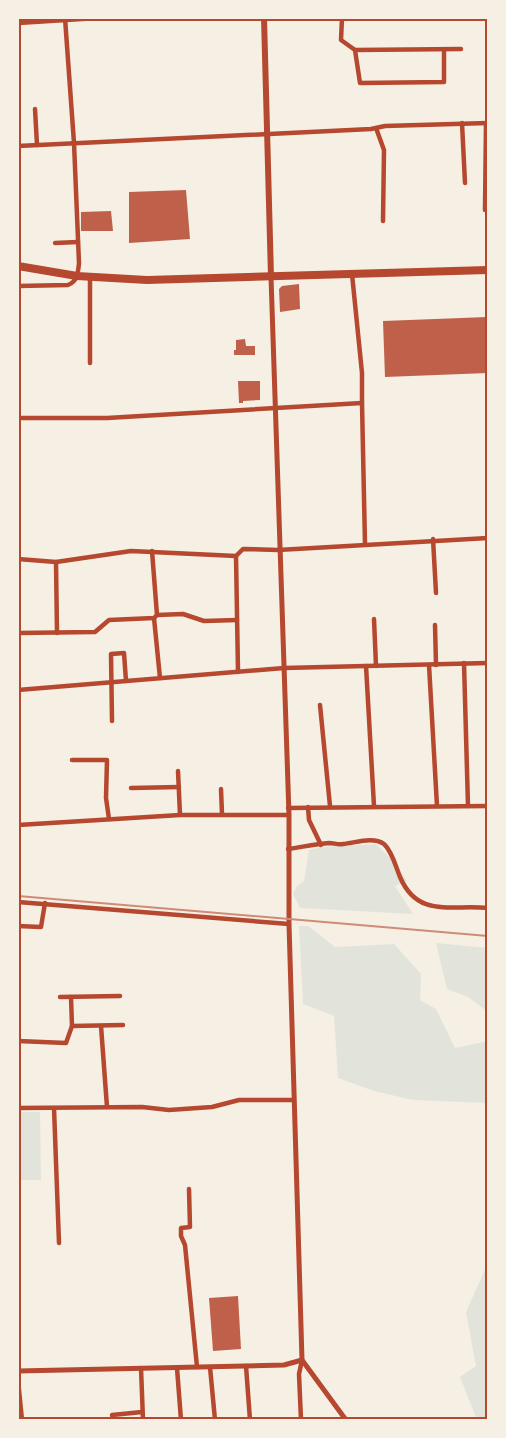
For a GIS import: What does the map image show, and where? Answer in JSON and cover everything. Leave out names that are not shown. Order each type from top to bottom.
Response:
[{"type":"highway","points":[[18,266],[77,276],[147,280],[488,270]]},
{"type":"main road","points":[[264,18],[271,277]]},
{"type":"street","points":[[18,23],[98,18]]},
{"type":"street","points":[[342,18],[341,40],[355,50],[461,49]]},
{"type":"street","points":[[18,286],[68,285],[73,283],[77,276],[74,143],[65,19]]},
{"type":"street","points":[[355,50],[360,83],[444,82],[444,50]]},
{"type":"street","points":[[35,109],[37,145]]},
{"type":"street","points":[[462,123],[465,183]]},
{"type":"street","points":[[18,146],[487,123],[485,210]]},
{"type":"street","points":[[376,128],[384,150],[383,221]]},
{"type":"street","points":[[55,243],[78,242]]},
{"type":"street","points":[[352,274],[362,373],[365,544]]},
{"type":"street","points":[[90,277],[90,363]]},
{"type":"street","points":[[271,277],[289,815],[289,924],[302,1360],[299,1374],[301,1420]]},
{"type":"street","points":[[18,418],[98,418],[275,410],[362,403]]},
{"type":"street","points":[[238,672],[236,556],[243,549],[279,550],[433,539],[488,538]]},
{"type":"street","points":[[433,539],[436,592]]},
{"type":"street","points":[[18,559],[56,562],[131,551],[236,556]]},
{"type":"street","points":[[152,551],[160,678]]},
{"type":"street","points":[[56,562],[57,633]]},
{"type":"street","points":[[18,633],[95,632],[109,621],[183,614],[204,621],[237,620]]},
{"type":"street","points":[[374,619],[376,666]]},
{"type":"street","points":[[435,625],[436,665]]},
{"type":"street","points":[[112,721],[111,654],[124,653],[126,681]]},
{"type":"street","points":[[464,663],[468,806]]},
{"type":"street","points":[[18,690],[284,668],[488,663]]},
{"type":"street","points":[[429,665],[436,806]]},
{"type":"street","points":[[366,666],[374,806]]},
{"type":"street","points":[[320,705],[330,806]]},
{"type":"street","points":[[72,760],[106,760],[106,798],[109,819]]},
{"type":"street","points":[[178,771],[180,815]]},
{"type":"street","points":[[131,788],[178,787]]},
{"type":"street","points":[[221,789],[222,814]]},
{"type":"street","points":[[288,808],[488,806]]},
{"type":"street","points":[[308,807],[309,820],[321,845]]},
{"type":"street","points":[[18,825],[180,815],[289,815]]},
{"type":"street","points":[[288,849],[328,843],[376,841],[384,844],[390,852],[405,887],[414,897],[440,909],[488,908]]},
{"type":"street","points":[[18,902],[289,924]]},
{"type":"street","points":[[18,926],[41,927],[45,903]]},
{"type":"street","points":[[60,997],[120,996]]},
{"type":"street","points":[[18,1041],[66,1043],[72,1026],[71,997]]},
{"type":"street","points":[[72,1026],[123,1025]]},
{"type":"street","points":[[101,1026],[107,1107]]},
{"type":"street","points":[[18,1108],[142,1107],[169,1110],[212,1107],[239,1100],[294,1100]]},
{"type":"street","points":[[54,1108],[58,1243]]},
{"type":"street","points":[[189,1189],[190,1227],[181,1228],[181,1236],[185,1245],[197,1366]]},
{"type":"street","points":[[18,1371],[284,1365],[302,1360]]},
{"type":"street","points":[[302,1360],[346,1420]]},
{"type":"street","points":[[210,1366],[214,1420]]},
{"type":"street","points":[[246,1366],[250,1420]]},
{"type":"street","points":[[141,1368],[143,1420]]},
{"type":"street","points":[[177,1368],[181,1420]]},
{"type":"street","points":[[18,1380],[22,1420]]},
{"type":"street","points":[[113,1420],[112,1415],[142,1412]]},
{"type":"shaded area","points":[[376,844],[394,862],[407,881],[395,886],[413,914],[300,908],[293,894],[297,886],[304,881],[309,850]]},
{"type":"shaded area","points":[[299,926],[308,926],[335,947],[394,944],[421,974],[420,1000],[436,1009],[455,1048],[488,1041],[488,1103],[413,1100],[374,1091],[338,1078],[334,1016],[303,1004]]},
{"type":"shaded area","points":[[436,943],[488,948],[488,1012],[468,997],[447,989]]},
{"type":"shaded area","points":[[18,1112],[40,1112],[41,1180],[18,1180]]},
{"type":"shaded area","points":[[488,1263],[488,1420],[477,1420],[460,1377],[476,1366],[466,1312]]},
{"type":"building","points":[[186,190],[190,239],[129,243],[129,192]]},
{"type":"building","points":[[111,211],[113,231],[81,231],[81,212]]},
{"type":"building","points":[[299,284],[300,309],[280,312],[279,289],[282,286]]},
{"type":"building","points":[[487,317],[488,373],[385,377],[383,321]]},
{"type":"building","points":[[245,339],[246,346],[255,346],[255,355],[234,355],[236,340]]},
{"type":"building","points":[[238,381],[260,381],[260,400],[239,403]]},
{"type":"building","points":[[238,1296],[241,1349],[213,1351],[209,1298]]},
{"type":"railway","points":[[18,896],[488,936]]}]
